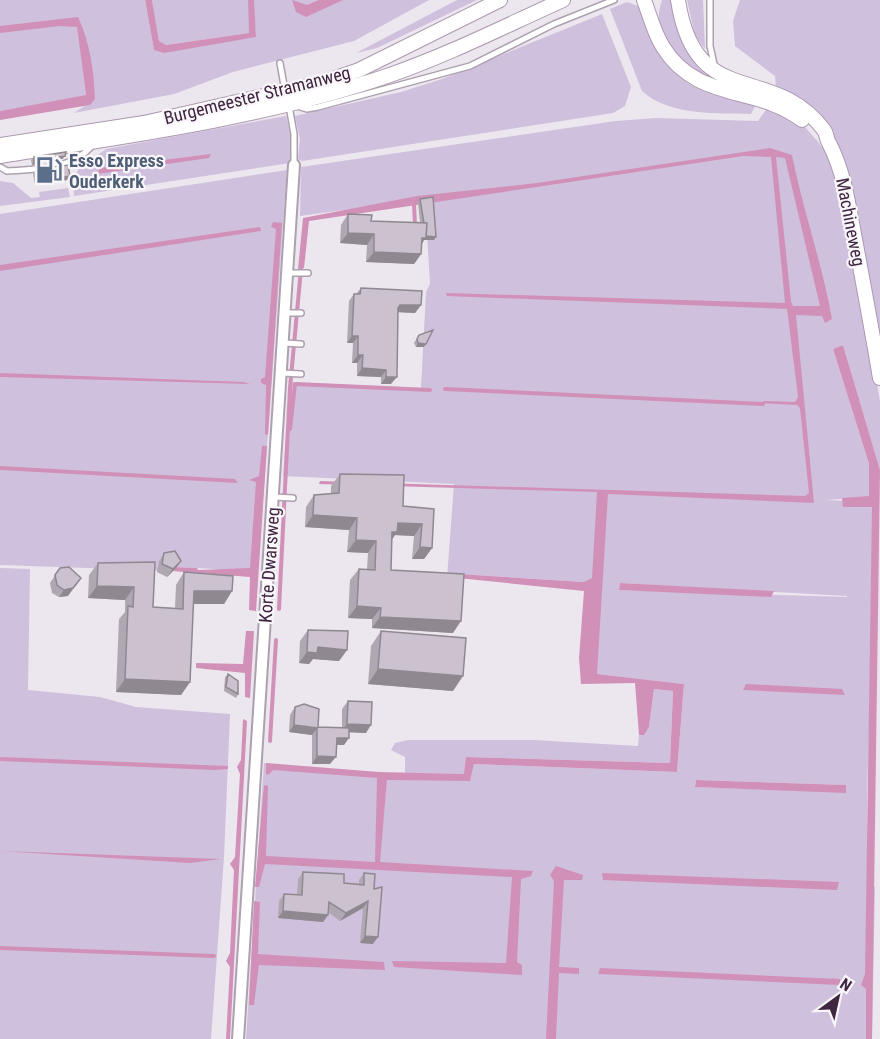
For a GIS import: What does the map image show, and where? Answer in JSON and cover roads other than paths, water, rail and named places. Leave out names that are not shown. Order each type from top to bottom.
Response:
[{"type":"main road","name":"Burgemeester Stramanweg","points":[[0,145],[287,98],[359,70],[500,0]]},
{"type":"main road","name":"Burgemeester Stramanweg","points":[[0,156],[95,141],[388,76],[453,51],[563,0]]},
{"type":"main road","name":"Machineweg","points":[[644,0],[662,45],[672,60],[688,75],[708,86],[777,105],[800,118],[827,140],[837,157],[843,177],[880,378]]},
{"type":"main road","name":"Machineweg","points":[[678,0],[684,31],[693,49],[706,66],[720,76],[767,90],[794,104],[817,122],[826,133],[827,140]]},
{"type":"street","name":"Korte Dwarsweg","points":[[238,1039],[292,273],[294,165]]},
{"type":"lane","name":"Burgemeester Stramanweg","points":[[287,98],[307,109],[437,76],[470,66],[554,24],[614,0]]},
{"type":"lane","points":[[710,0],[711,57],[720,76]]},
{"type":"lane","name":"Korte Dwarsweg","points":[[280,63],[294,134],[294,165]]},
{"type":"lane","points":[[0,167],[7,171],[68,164],[80,159],[95,141]]},
{"type":"lane","points":[[292,273],[308,273]]},
{"type":"lane","points":[[289,313],[301,313]]},
{"type":"lane","points":[[287,344],[301,344]]},
{"type":"lane","points":[[285,373],[301,374]]},
{"type":"lane","points":[[277,497],[293,498]]},
{"type":"waterway","points":[[414,204],[415,225]]},
{"type":"waterway","points":[[279,609],[290,388],[301,269]]},
{"type":"waterway","points":[[290,429],[295,384],[430,390]]},
{"type":"waterway","points":[[445,389],[763,404]]},
{"type":"waterway","points":[[173,569],[196,570]]},
{"type":"waterway","points":[[270,741],[276,640]]},
{"type":"waterway","points":[[0,948],[214,956]]},
{"type":"place","name":"Esso Express Ouderkerk","points":[[49,170]]}]
